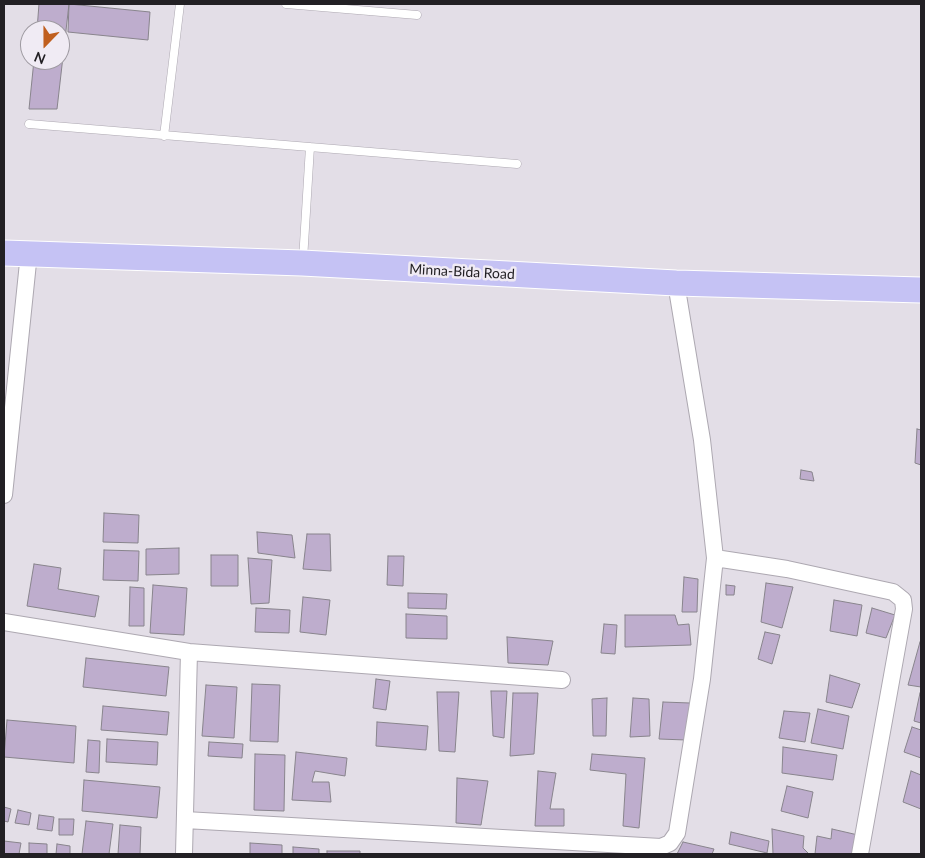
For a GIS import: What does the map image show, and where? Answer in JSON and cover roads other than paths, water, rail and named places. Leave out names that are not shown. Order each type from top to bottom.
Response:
[{"type":"main road","name":"Minna-Bida Road","points":[[4,252],[302,263],[676,283],[921,290]]},
{"type":"street","points":[[4,495],[29,253]]},
{"type":"street","points":[[185,820],[661,847],[670,843],[677,833],[699,698],[715,558],[702,440],[676,283]]},
{"type":"street","points":[[715,558],[788,569],[893,592],[903,600],[904,609],[860,854]]},
{"type":"street","points":[[4,622],[189,652],[562,680]]},
{"type":"street","points":[[184,854],[189,652]]},
{"type":"lane","points":[[164,136],[180,4]]},
{"type":"lane","points":[[286,4],[340,6],[417,15]]},
{"type":"lane","points":[[28,124],[517,164]]},
{"type":"lane","points":[[302,263],[310,147]]}]
